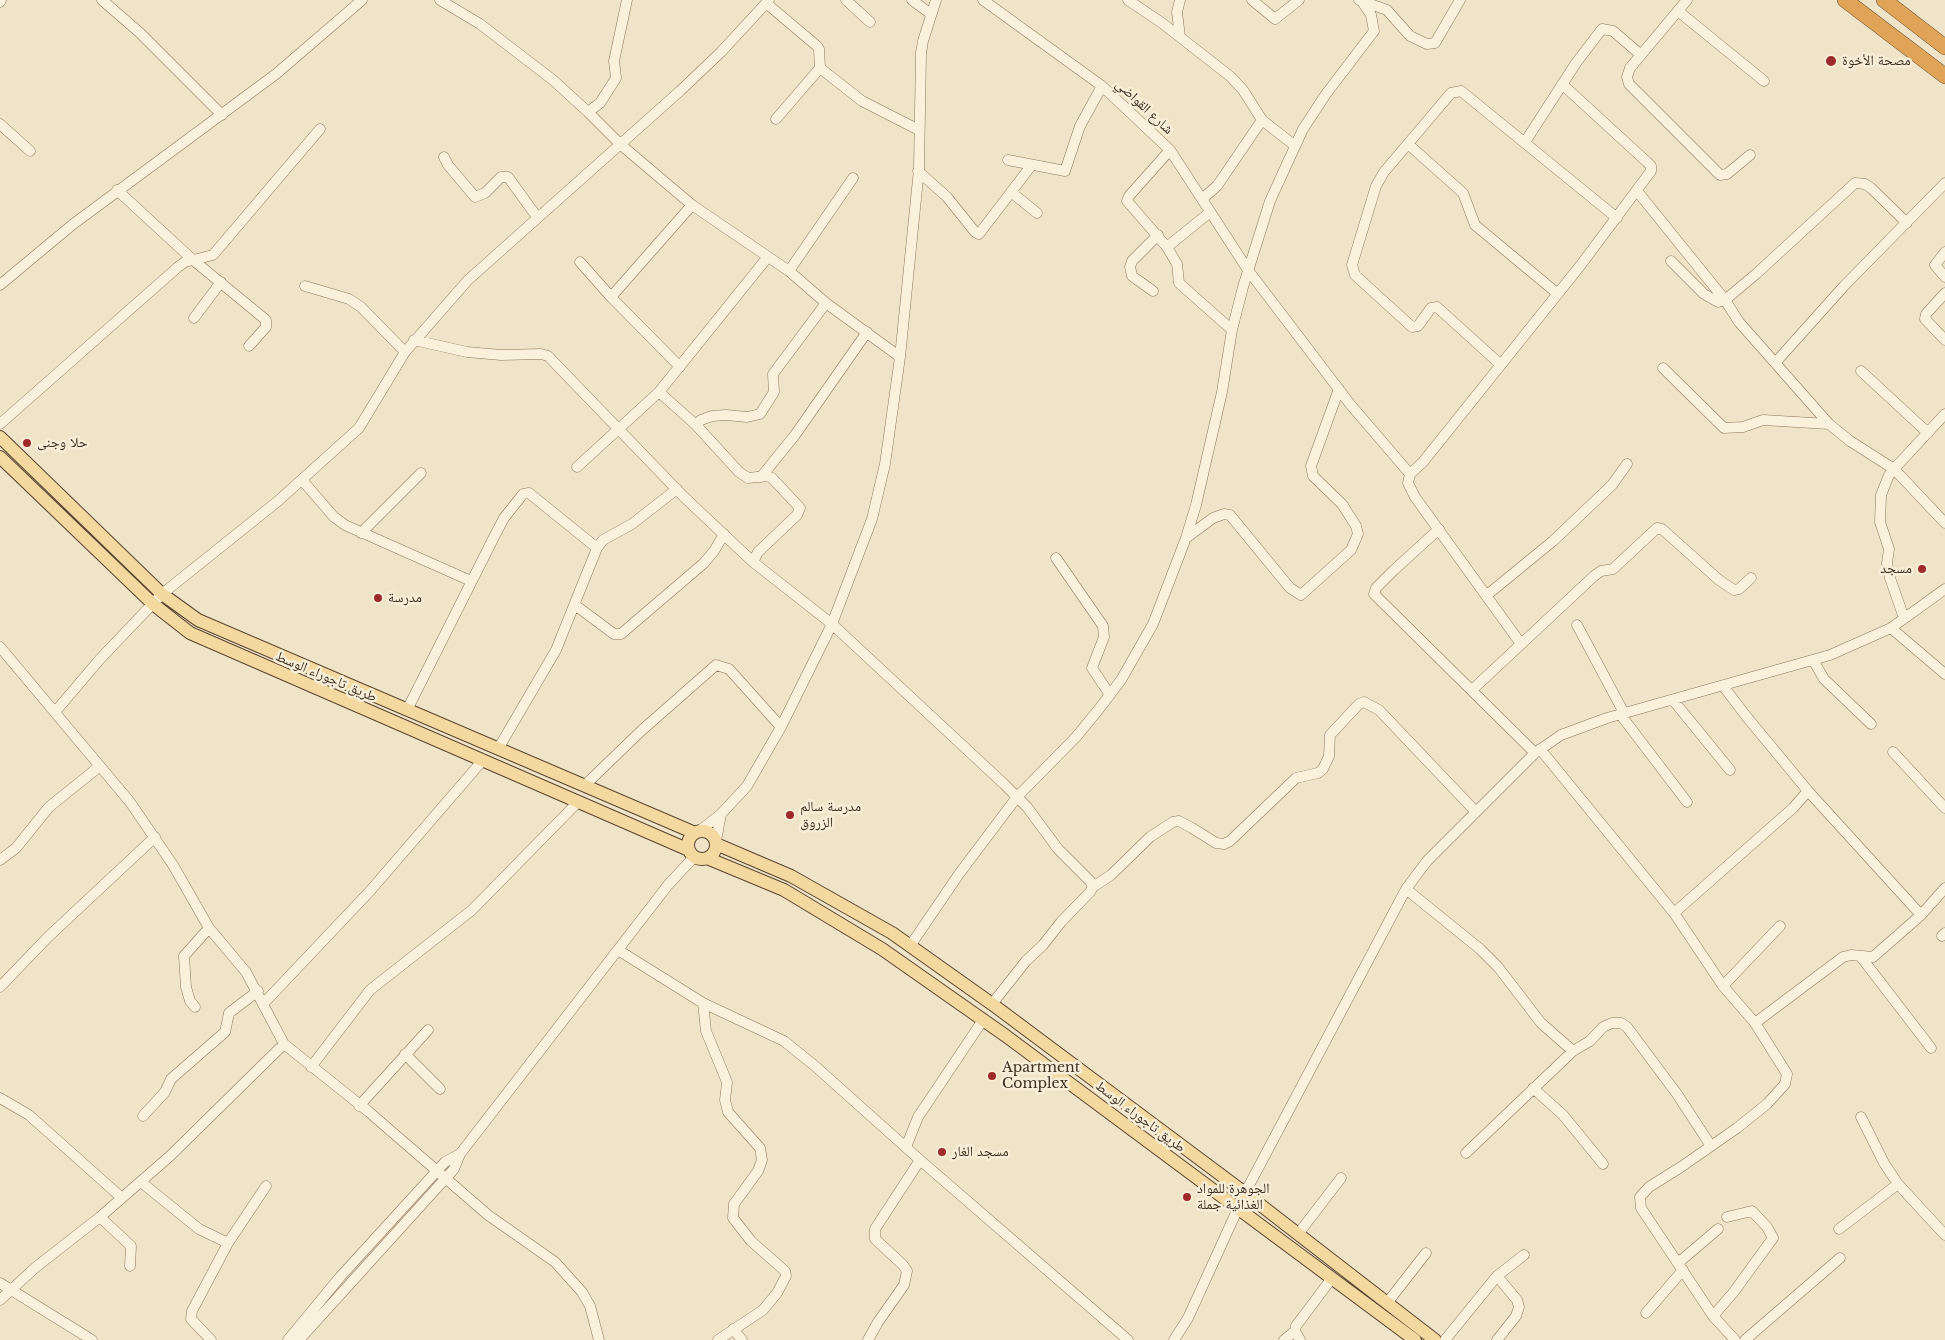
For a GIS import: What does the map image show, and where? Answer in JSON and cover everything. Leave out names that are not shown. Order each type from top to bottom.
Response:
[{"type":"highway","points":[[1845,0],[1945,76]]},
{"type":"highway","points":[[1884,0],[1945,47]]},
{"type":"main road","points":[[0,437],[162,594],[198,620],[232,637],[696,833],[708,833],[716,843],[791,876],[910,946],[992,1004],[1246,1193],[1435,1340]]},
{"type":"main road","name":"طريق تاجوراء الوسط","points":[[0,457],[152,604],[190,633],[578,802],[692,854]]},
{"type":"main road","points":[[696,833],[689,841],[692,854],[701,859],[707,858],[714,853],[716,843]]},
{"type":"main road","name":"طريق تاجوراء الوسط","points":[[707,858],[784,890],[882,949],[983,1020],[1415,1340]]},
{"type":"street","points":[[102,0],[139,32],[222,115]]},
{"type":"street","points":[[440,0],[480,24],[553,80],[620,144],[692,205],[767,258],[789,271],[826,303],[900,357]]},
{"type":"street","points":[[588,112],[600,103],[616,78],[614,61],[627,0]]},
{"type":"street","points":[[846,0],[870,22]]},
{"type":"street","points":[[912,0],[931,14]]},
{"type":"street","points":[[696,833],[721,814],[752,778],[781,727],[832,624],[872,519],[885,464],[900,357],[918,171],[922,53],[936,0]]},
{"type":"street","name":"شارع القواضي","points":[[983,0],[1102,86],[1170,150],[1209,213],[1248,270],[1339,389],[1410,474]]},
{"type":"street","points":[[1128,0],[1180,37],[1235,80],[1262,120],[1294,145]]},
{"type":"street","points":[[1180,0],[1178,12],[1180,37]]},
{"type":"street","points":[[1252,0],[1275,19],[1299,0]]},
{"type":"street","points":[[1361,0],[1387,10],[1410,36],[1427,44],[1435,42],[1460,0]]},
{"type":"street","points":[[910,946],[959,874],[1017,797],[1076,737],[1110,695],[1153,624],[1186,538],[1213,434],[1232,330],[1248,270],[1270,201],[1294,145],[1326,94],[1374,31],[1371,15],[1361,0]]},
{"type":"street","points":[[1688,0],[1627,72],[1629,84],[1720,175],[1727,174],[1750,155]]},
{"type":"street","points":[[55,712],[100,659],[162,594],[302,480],[359,428],[405,352],[468,280],[721,52],[768,1],[819,49],[820,68],[776,119]]},
{"type":"street","points":[[0,285],[118,190],[276,74],[355,2]]},
{"type":"street","points":[[1678,10],[1764,81]]},
{"type":"street","points":[[1525,142],[1562,84],[1602,29],[1613,31],[1640,55]]},
{"type":"street","points":[[820,68],[862,101],[919,130]]},
{"type":"street","points":[[1521,644],[1409,488],[1408,478],[1423,462],[1558,294],[1651,171],[1651,166],[1562,84]]},
{"type":"street","points":[[1008,160],[1030,166],[1065,171],[1080,126],[1102,86]]},
{"type":"street","points":[[1501,365],[1436,307],[1432,308],[1418,326],[1412,327],[1355,276],[1352,270],[1376,186],[1384,172],[1451,93],[1457,91],[1466,93],[1616,218]]},
{"type":"street","points":[[1202,199],[1217,186],[1262,120]]},
{"type":"street","points":[[0,124],[30,151]]},
{"type":"street","points":[[0,424],[178,267],[185,262],[213,255],[320,129]]},
{"type":"street","points":[[1408,144],[1460,189],[1476,225],[1558,294]]},
{"type":"street","points":[[1170,150],[1129,196],[1127,201],[1130,207],[1158,235],[1167,247],[1177,264],[1179,283],[1232,330]]},
{"type":"street","points":[[444,157],[453,172],[474,197],[485,193],[501,176],[506,176],[537,217]]},
{"type":"street","points":[[918,171],[956,206],[977,233],[981,233],[1030,166]]},
{"type":"street","points":[[789,271],[853,178]]},
{"type":"street","points":[[1671,260],[1704,294],[1718,302],[1725,300],[1855,183],[1865,184],[1871,188],[1908,223]]},
{"type":"street","points":[[1775,363],[1844,286],[1908,223],[1945,183]]},
{"type":"street","points":[[118,190],[193,260],[266,320],[266,327],[248,346]]},
{"type":"street","points":[[1637,191],[1725,300],[1739,322],[1829,424],[1850,441],[1894,469],[1945,524]]},
{"type":"street","points":[[1011,192],[1037,213]]},
{"type":"street","points":[[611,297],[692,205]]},
{"type":"street","points":[[1167,247],[1209,213]]},
{"type":"street","points":[[1153,291],[1132,276],[1130,267],[1136,256],[1158,235]]},
{"type":"street","points":[[1945,252],[1935,265],[1945,277]]},
{"type":"street","points":[[577,467],[620,430],[659,392],[767,258]]},
{"type":"street","points":[[580,262],[611,297],[680,367]]},
{"type":"street","points":[[194,318],[221,282]]},
{"type":"street","points":[[305,286],[342,296],[355,302],[405,352]]},
{"type":"street","points":[[1945,293],[1926,314],[1925,320],[1945,340]]},
{"type":"street","points":[[696,425],[701,420],[712,416],[748,417],[760,414],[774,392],[773,374],[826,303]]},
{"type":"street","points":[[761,477],[795,435],[867,332]]},
{"type":"street","points":[[414,340],[467,352],[501,355],[545,355],[677,490],[753,562],[832,624],[1017,797],[1058,850],[1090,881],[1093,887]]},
{"type":"street","points":[[1663,368],[1724,428],[1743,427],[1764,420],[1829,424]]},
{"type":"street","points":[[1861,371],[1928,432]]},
{"type":"street","points":[[1186,538],[1213,518],[1224,514],[1230,516],[1290,588],[1301,595],[1351,550],[1358,534],[1356,526],[1342,504],[1314,476],[1311,466],[1339,389]]},
{"type":"street","points":[[659,392],[696,425],[739,472],[748,478],[772,478],[795,502],[799,511],[758,552],[753,562]]},
{"type":"street","points":[[1904,618],[1890,578],[1887,563],[1889,549],[1880,522],[1881,495],[1889,475],[1945,414]]},
{"type":"street","points":[[1487,595],[1553,541],[1612,486],[1627,464]]},
{"type":"street","points":[[361,533],[420,474]]},
{"type":"street","points":[[302,480],[334,517],[361,533],[472,581]]},
{"type":"street","points":[[498,749],[556,650],[597,548],[603,540],[632,524],[677,490]]},
{"type":"street","points":[[407,710],[504,518],[526,493],[529,493],[597,548]]},
{"type":"street","points":[[1439,528],[1388,576],[1374,594],[1472,690],[1538,751],[1674,913],[1723,986],[1755,1023],[1786,1069],[1788,1079],[1767,1104],[1681,1168],[1649,1187],[1640,1197],[1641,1208],[1713,1316],[1735,1340]]},
{"type":"street","points":[[1472,690],[1594,576],[1601,571],[1614,569],[1657,528],[1662,529],[1734,590],[1739,589],[1752,578]]},
{"type":"street","points":[[575,605],[614,634],[620,634],[704,563],[724,534]]},
{"type":"street","points":[[1056,558],[1103,626],[1104,637],[1092,668],[1110,695]]},
{"type":"street","points":[[1174,1340],[1188,1318],[1238,1208],[1406,889],[1427,861],[1538,751],[1562,735],[1622,714],[1724,687],[1813,660],[1891,628],[1945,589]]},
{"type":"street","points":[[1577,625],[1622,714],[1687,802]]},
{"type":"street","points":[[1891,628],[1945,674]]},
{"type":"street","points":[[0,648],[130,802],[155,837],[209,928],[246,972],[258,991],[284,1044],[488,1215],[555,1262],[570,1278],[590,1306],[599,1340]]},
{"type":"street","points":[[1813,660],[1824,679],[1872,724]]},
{"type":"street","points":[[584,786],[641,731],[716,665],[729,669],[781,727]]},
{"type":"street","points":[[1724,687],[1808,791],[1920,914]]},
{"type":"street","points":[[1673,700],[1730,770]]},
{"type":"street","points":[[992,1004],[1026,961],[1043,945],[1093,887],[1111,875],[1150,838],[1173,822],[1178,821],[1216,843],[1224,844],[1230,841],[1296,778],[1305,774],[1318,773],[1324,769],[1328,756],[1330,734],[1359,704],[1364,702],[1379,710],[1476,812]]},
{"type":"street","points":[[1893,752],[1945,808]]},
{"type":"street","points":[[264,1003],[370,891],[482,760]]},
{"type":"street","points":[[0,860],[16,848],[49,807],[100,766]]},
{"type":"street","points":[[1674,913],[1793,808],[1808,791]]},
{"type":"street","points":[[311,1067],[370,990],[472,910],[578,802]]},
{"type":"street","points":[[716,843],[721,814]]},
{"type":"street","points":[[0,987],[48,937],[155,837]]},
{"type":"street","points":[[299,1340],[441,1175],[445,1162],[460,1154],[692,854]]},
{"type":"street","points":[[1755,1023],[1843,958],[1852,955],[1873,957],[1945,888]]},
{"type":"street","points":[[1406,889],[1480,949],[1498,967],[1541,1023],[1573,1051]]},
{"type":"street","points":[[1723,986],[1780,926]]},
{"type":"street","points":[[195,1007],[190,1001],[186,987],[184,956],[209,928]]},
{"type":"street","points":[[618,950],[703,1003],[784,1041],[1128,1340]]},
{"type":"street","points":[[1861,957],[1931,1048]]},
{"type":"street","points":[[143,1116],[166,1092],[171,1079],[225,1032],[229,1013],[258,991]]},
{"type":"street","points":[[703,1003],[706,1031],[727,1082],[725,1100],[728,1112],[760,1148],[762,1160],[758,1171],[734,1204],[733,1218],[751,1241],[785,1271],[786,1276],[777,1293],[763,1310],[718,1340]]},
{"type":"street","points":[[906,1147],[922,1110],[983,1020]]},
{"type":"street","points":[[1466,1153],[1573,1051],[1590,1041],[1603,1027],[1612,1023],[1621,1023],[1627,1027],[1677,1094],[1711,1146]]},
{"type":"street","points":[[359,1106],[428,1030]]},
{"type":"street","points":[[0,1300],[10,1289],[100,1217],[170,1156],[284,1044]]},
{"type":"street","points":[[405,1054],[440,1089]]},
{"type":"street","points":[[1533,1088],[1562,1115],[1603,1164]]},
{"type":"street","points":[[0,1098],[28,1115],[122,1198]]},
{"type":"street","points":[[1861,1117],[1898,1184],[1945,1235]]},
{"type":"street","points":[[868,1340],[904,1285],[907,1271],[904,1265],[875,1239],[875,1229],[920,1160]]},
{"type":"street","points":[[288,1340],[340,1277],[441,1175]]},
{"type":"street","points":[[1298,1234],[1341,1178]]},
{"type":"street","points":[[141,1182],[199,1229],[228,1243]]},
{"type":"street","points":[[1839,1229],[1898,1184]]},
{"type":"street","points":[[211,1340],[190,1316],[228,1243],[266,1186]]},
{"type":"street","points":[[1713,1316],[1733,1293],[1773,1238],[1767,1227],[1752,1212],[1727,1217]]},
{"type":"street","points":[[100,1217],[131,1246],[130,1266]]},
{"type":"street","points":[[1646,1314],[1681,1266],[1718,1229]]},
{"type":"street","points":[[1387,1303],[1426,1253]]},
{"type":"street","points":[[1445,1340],[1497,1276],[1524,1255]]},
{"type":"street","points":[[1745,1340],[1840,1258]]},
{"type":"street","points":[[1497,1276],[1517,1300],[1519,1306],[1516,1316],[1497,1340]]},
{"type":"street","points":[[1284,1340],[1297,1336],[1296,1326],[1332,1278]]},
{"type":"street","points":[[0,1283],[92,1340]]},
{"type":"street","points":[[733,1329],[742,1340]]},
{"type":"place","name":"مصحة الأخوة","points":[[1831,61]]},
{"type":"place","name":"حلا وجنى","points":[[27,443]]},
{"type":"place","name":"مسجد","points":[[1922,569]]},
{"type":"place","name":"مدرسة","points":[[378,598]]},
{"type":"place","name":"مدرسة سالم الزروق","points":[[790,815]]},
{"type":"place","name":"Apartment Complex","points":[[992,1076]]},
{"type":"place","name":"مسجد الغار","points":[[942,1152]]},
{"type":"place","name":"الجوهرة للمواد الغذائية جملة","points":[[1187,1197]]}]
